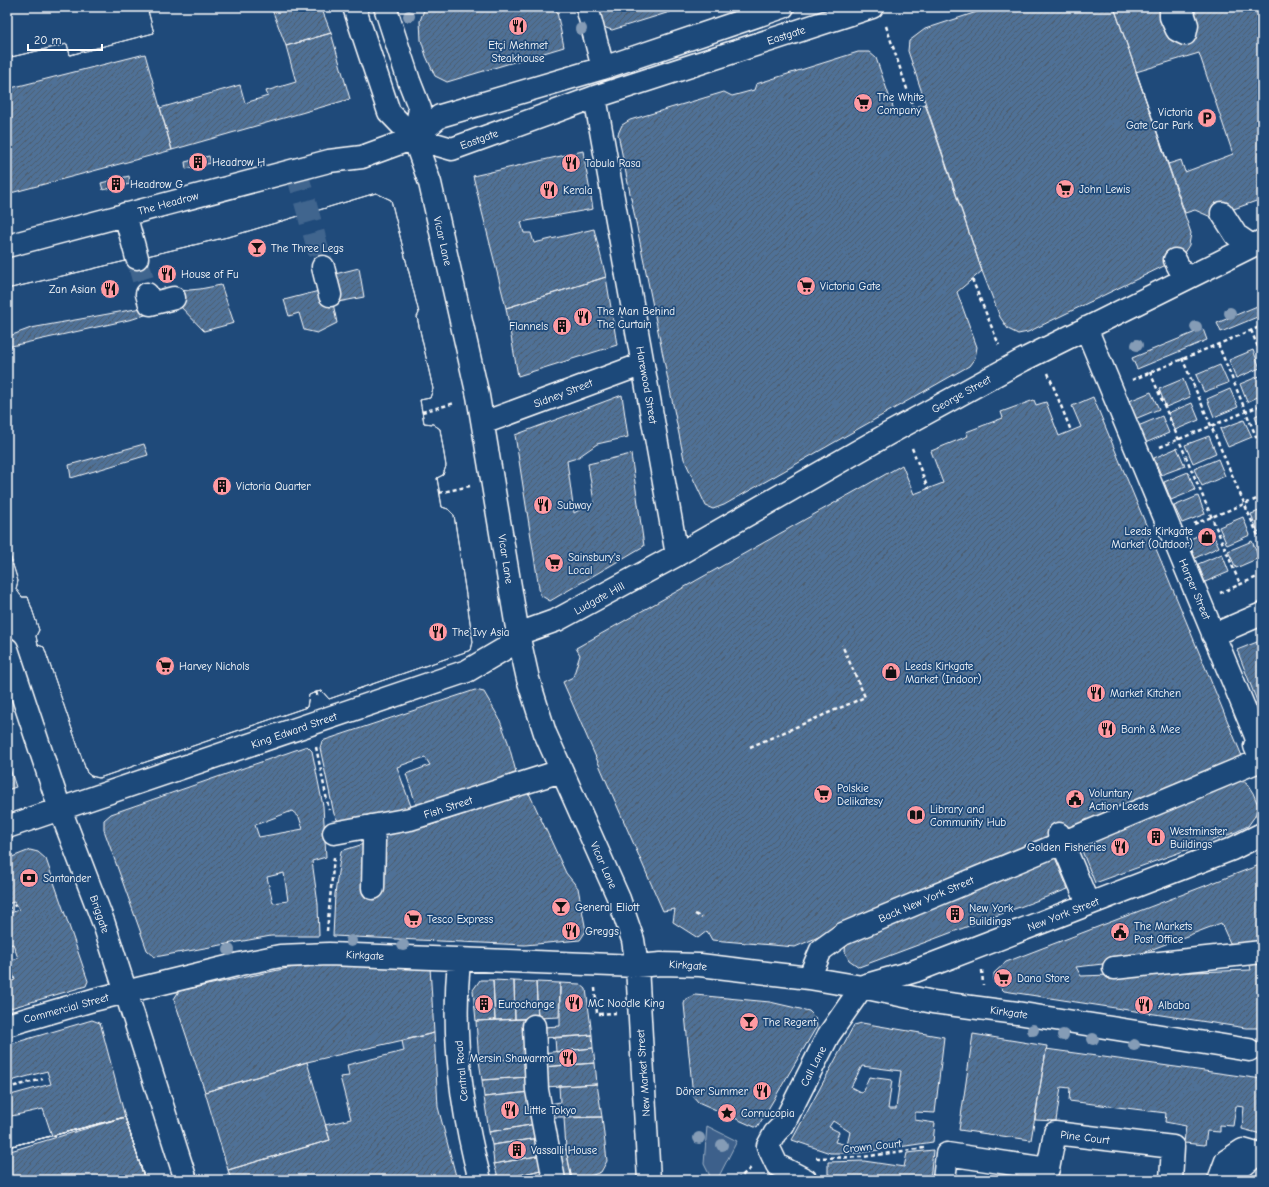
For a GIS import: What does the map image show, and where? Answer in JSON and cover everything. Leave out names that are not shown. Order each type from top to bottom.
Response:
[{"type":"street","name":"Vicar Lane","points":[[354,7],[389,112],[414,138],[430,183],[478,396],[494,480],[518,634],[528,679],[544,733],[619,899],[633,940],[637,966]]},
{"type":"street","points":[[384,7],[408,81],[420,109],[414,138]]},
{"type":"street","points":[[587,7],[603,68]]},
{"type":"street","points":[[414,138],[440,116],[603,68],[783,7]]},
{"type":"street","points":[[1171,7],[1171,17],[1177,30],[1185,34],[1187,25],[1182,7]]},
{"type":"street","name":"Eastgate","points":[[414,138],[452,149],[595,97],[878,14]]},
{"type":"street","name":"Harewood Street","points":[[595,97],[677,555]]},
{"type":"street","name":"The Headrow","points":[[7,246],[329,161],[362,157],[414,138]]},
{"type":"street","points":[[1222,213],[1236,235],[1257,243]]},
{"type":"street","points":[[125,214],[137,258]]},
{"type":"street","name":"George Street","points":[[677,555],[903,425],[1040,351],[1257,243]]},
{"type":"street","points":[[1175,260],[1185,279]]},
{"type":"street","points":[[323,267],[330,296]]},
{"type":"street","points":[[147,294],[150,304],[174,298]]},
{"type":"street","name":"Harper Street","points":[[1086,328],[1214,635],[1260,752]]},
{"type":"street","name":"Sidney Street","points":[[483,424],[643,364]]},
{"type":"street","name":"Ludgate Hill","points":[[518,634],[557,620],[677,555]]},
{"type":"street","points":[[1214,635],[1262,614]]},
{"type":"street","name":"King Edward Street","points":[[7,827],[467,671],[506,648],[518,634]]},
{"type":"street","name":"Briggate","points":[[7,649],[60,809],[88,880],[126,992],[186,1180]]},
{"type":"street","name":"Back New York Street","points":[[809,978],[821,950],[843,934],[1042,850],[1067,836],[1260,752]]},
{"type":"street","name":"Fish Street","points":[[334,833],[410,819],[561,771]]},
{"type":"street","points":[[372,826],[374,840],[372,888]]},
{"type":"street","name":"New York Street","points":[[862,987],[915,971],[1232,849],[1262,834]]},
{"type":"street","points":[[1067,836],[1088,904]]},
{"type":"street","points":[[1114,968],[1262,952]]},
{"type":"street","name":"Kirkgate","points":[[126,992],[280,956],[329,954],[637,966],[661,964],[700,965],[809,978],[927,1000],[1249,1050]]},
{"type":"street","name":"Central Road","points":[[459,960],[455,998],[462,1097],[480,1180]]},
{"type":"street","name":"New Market Street","points":[[637,966],[649,1180]]},
{"type":"street","name":"Call Lane","points":[[804,1179],[777,1165],[768,1146],[775,1133],[783,1125],[828,1036],[862,987]]},
{"type":"street","name":"Commercial Street","points":[[7,1024],[126,992]]},
{"type":"street","points":[[534,1026],[537,1090],[554,1180]]},
{"type":"street","name":"Pine Court","points":[[944,1180],[947,1154],[1048,1168],[1055,1133],[1173,1147],[1171,1180]]},
{"type":"street","points":[[1219,1180],[1226,1161],[1243,1150],[1257,1154],[1226,1180]]},
{"type":"path","points":[[878,14],[913,107]]},
{"type":"path","points":[[972,279],[1001,349]]},
{"type":"path","points":[[1111,388],[1262,326]]},
{"type":"path","points":[[1251,330],[1262,357]]},
{"type":"path","points":[[1218,344],[1262,451]]},
{"type":"path","points":[[1040,351],[1071,431]]},
{"type":"path","points":[[1182,358],[1262,545]]},
{"type":"path","points":[[1150,372],[1240,584]]},
{"type":"path","points":[[422,412],[478,396]]},
{"type":"path","points":[[1139,456],[1262,405]]},
{"type":"path","points":[[903,425],[928,489]]},
{"type":"path","points":[[439,493],[494,480]]},
{"type":"path","points":[[1171,534],[1262,497]]},
{"type":"path","points":[[1200,602],[1262,574]]},
{"type":"path","points":[[750,747],[865,697],[842,645]]},
{"type":"path","points":[[311,724],[334,833],[334,863],[329,892],[327,936],[329,954]]},
{"type":"path","points":[[7,908],[16,905]]},
{"type":"path","points":[[695,914],[702,918]]},
{"type":"path","points":[[989,1009],[983,988],[982,973],[983,958],[990,942]]},
{"type":"path","points":[[7,1088],[43,1079]]},
{"type":"path","name":"Crown Court","points":[[804,1179],[813,1158],[863,1157],[932,1146]]},
{"type":"path","points":[[737,1180],[754,1165]]},
{"type":"shaded area","points":[[707,1126],[737,1141],[717,1180],[712,1180],[704,1164]]},
{"type":"building","points":[[7,7],[147,7],[154,33],[70,55],[67,44],[7,58]]},
{"type":"building","points":[[7,7],[147,7],[154,33],[70,55],[67,44],[7,58]]},
{"type":"building","points":[[271,7],[321,7],[331,33],[286,46]]},
{"type":"building","points":[[425,7],[556,7],[564,47],[447,82],[435,76],[421,40],[420,21]]},
{"type":"building","points":[[598,7],[686,7],[612,30],[606,28],[602,24]]},
{"type":"building","name":"John Lewis","points":[[992,7],[1114,7],[1191,233],[1189,245],[1182,256],[1028,332],[1018,334],[1008,329],[1000,317],[982,271],[908,51],[909,41],[925,29]]},
{"type":"building","name":"Victoria Gate Car Park","points":[[1114,7],[1255,7],[1262,27],[1262,199],[1211,217],[1195,210],[1185,213]]},
{"type":"building","points":[[331,33],[350,99],[172,150],[160,108],[240,85],[245,103],[268,96],[266,91],[296,82],[286,46]]},
{"type":"building","name":"Victoria Gate","points":[[858,52],[869,52],[876,58],[895,113],[925,104],[982,271],[957,292],[977,347],[975,358],[969,366],[724,505],[713,509],[706,506],[684,459],[618,134],[622,125],[630,120],[724,92],[732,96],[754,90],[756,84]]},
{"type":"building","points":[[1199,53],[1233,154],[1185,172],[1181,160],[1168,164],[1136,72]]},
{"type":"building","points":[[145,54],[172,150],[7,194],[7,89]]},
{"type":"building","points":[[583,151],[593,209],[521,222],[524,233],[531,233],[534,243],[594,229],[606,277],[506,308],[473,176]]},
{"type":"building","name":"Headrow H","points":[[209,156],[211,163],[186,169],[185,162]]},
{"type":"building","name":"Headrow G","points":[[129,176],[130,184],[103,190],[101,183]]},
{"type":"building","name":"Victoria Quarter","points":[[376,193],[391,200],[419,313],[417,317],[433,389],[430,398],[420,400],[424,423],[433,424],[440,429],[446,466],[443,475],[437,478],[442,507],[448,509],[454,515],[473,642],[471,650],[329,699],[322,691],[316,692],[309,695],[307,707],[99,778],[91,776],[87,773],[44,647],[38,645],[36,636],[39,630],[28,597],[22,597],[16,589],[18,581],[7,546],[9,534],[7,530],[7,347],[133,319],[178,304],[204,331],[234,323],[221,285],[200,289],[137,295],[141,308],[31,328],[7,337],[7,289],[232,236]],"holes":[[[359,268],[364,297],[333,303],[337,323],[317,333],[304,330],[299,313],[289,316],[284,300],[319,291],[335,274]],[[144,444],[148,455],[71,478],[69,465]]]},
{"type":"building","name":"Victoria Quarter","points":[[376,193],[391,200],[419,313],[417,317],[433,389],[430,398],[420,400],[424,423],[433,424],[440,429],[446,466],[443,475],[437,478],[442,507],[448,509],[454,515],[473,642],[471,650],[329,699],[322,691],[316,692],[309,695],[307,707],[99,778],[91,776],[87,773],[44,647],[38,645],[36,636],[39,630],[28,597],[22,597],[16,589],[18,581],[7,546],[9,534],[7,530],[7,289],[232,236]]},
{"type":"building","name":"Flannels","points":[[606,277],[617,345],[518,376],[506,308]]},
{"type":"building","points":[[1262,304],[1262,315],[1221,332],[1217,323]]},
{"type":"building","points":[[1203,329],[1207,340],[1137,369],[1132,358]]},
{"type":"building","points":[[1253,350],[1260,368],[1236,378],[1229,360]]},
{"type":"building","points":[[1220,365],[1228,383],[1204,392],[1196,375]]},
{"type":"building","points":[[1262,375],[1262,395],[1247,402],[1240,384]]},
{"type":"building","points":[[1183,379],[1190,397],[1166,407],[1159,389]]},
{"type":"building","points":[[1230,389],[1238,407],[1214,417],[1207,399]]},
{"type":"building","points":[[1151,392],[1159,409],[1135,419],[1127,402]]},
{"type":"building","points":[[622,395],[628,437],[597,444],[577,458],[567,461],[574,513],[594,502],[588,464],[631,454],[644,546],[550,601],[540,595],[515,435]]},
{"type":"building","name":"Leeds Kirkgate Market (Indoor)","points":[[1093,397],[1242,756],[795,947],[712,940],[707,931],[698,938],[673,922],[675,909],[663,911],[563,682],[573,677],[580,655],[576,648],[902,465],[914,494],[943,483],[931,451],[968,436],[966,432],[1003,418],[1001,412],[1034,400],[1036,405],[1046,402],[1059,436],[1081,427],[1072,406]]},
{"type":"building","points":[[1192,403],[1199,420],[1175,430],[1168,413]]},
{"type":"building","points":[[1262,413],[1262,434],[1255,416]]},
{"type":"building","points":[[1162,416],[1169,433],[1145,443],[1138,426]]},
{"type":"building","points":[[1244,420],[1252,437],[1228,447],[1220,429]]},
{"type":"building","points":[[1209,436],[1216,453],[1193,463],[1185,445]]},
{"type":"building","points":[[1177,448],[1185,466],[1161,475],[1154,458]]},
{"type":"building","points":[[1218,459],[1225,476],[1202,486],[1194,469]]},
{"type":"building","points":[[1188,472],[1195,490],[1171,500],[1164,482]]},
{"type":"building","points":[[1198,496],[1205,514],[1182,523],[1174,506]]},
{"type":"building","points":[[1262,510],[1262,530],[1258,532],[1251,514]]},
{"type":"building","points":[[1243,517],[1250,535],[1227,545],[1219,527]]},
{"type":"building","points":[[1211,530],[1219,547],[1195,558],[1188,540]]},
{"type":"building","points":[[1252,541],[1259,558],[1236,568],[1228,551]]},
{"type":"building","points":[[1222,554],[1229,572],[1205,582],[1198,564]]},
{"type":"building","points":[[1262,640],[1262,714],[1237,650]]},
{"type":"building","points":[[475,690],[484,692],[499,718],[508,742],[516,772],[513,779],[418,810],[406,774],[430,765],[425,757],[397,767],[413,812],[338,821],[334,814],[320,748],[322,741]]},
{"type":"building","points":[[307,746],[312,751],[323,806],[326,857],[312,861],[318,904],[319,936],[271,936],[155,957],[147,950],[104,830],[104,820],[111,814]],"holes":[[[292,811],[299,817],[303,829],[259,837],[255,825]],[[284,873],[288,901],[273,903],[267,877]]]},
{"type":"building","points":[[10,769],[16,787],[7,790],[7,770]]},
{"type":"building","name":"Westminster Buildings","points":[[1235,781],[1246,782],[1258,805],[1255,816],[1248,826],[1236,832],[1095,883],[1078,841]]},
{"type":"building","points":[[528,791],[566,873],[578,888],[586,931],[580,940],[525,945],[333,936],[335,894],[341,851],[367,843],[382,832],[424,821],[425,827],[486,807],[492,803]]},
{"type":"building","points":[[30,850],[38,852],[46,859],[88,981],[86,986],[7,1009],[7,982],[15,980],[9,962],[18,958],[13,944],[7,945],[7,914],[19,910],[14,902],[7,904],[7,859]]},
{"type":"building","name":"New York Buildings","points":[[1054,855],[1068,889],[859,967],[849,960],[845,952],[846,939]]},
{"type":"building","points":[[1262,864],[1262,947],[1257,948],[1230,943],[1221,923],[1137,955],[1139,960],[1076,967],[1081,976],[1251,970],[1249,961],[1262,960],[1262,1028],[1246,1028],[1004,991],[994,981],[994,973],[1006,962]]},
{"type":"building","points":[[326,965],[430,967],[434,1033],[307,1062],[205,1092],[174,999],[179,991],[288,968]]},
{"type":"building","name":"Eurochange","points":[[480,980],[493,980],[495,1020],[476,1021],[473,990]]},
{"type":"building","points":[[493,980],[514,981],[515,1019],[495,1020]]},
{"type":"building","points":[[514,981],[536,982],[538,1018],[515,1019]]},
{"type":"building","points":[[536,982],[560,983],[559,1017],[538,1018]]},
{"type":"building","name":"MC Noodle King","points":[[560,983],[580,984],[586,989],[592,1035],[543,1038],[543,1027],[560,1026]]},
{"type":"building","points":[[695,995],[770,1002],[809,1011],[815,1017],[817,1026],[757,1128],[698,1102],[693,1096],[684,1004],[685,1000]]},
{"type":"building","points":[[526,1019],[527,1058],[479,1061],[476,1021]]},
{"type":"building","points":[[92,1020],[100,1023],[125,1117],[52,1136],[43,1109],[7,1117],[7,1096],[51,1084],[47,1071],[7,1082],[7,1045]]},
{"type":"building","points":[[862,1023],[944,1037],[935,1113],[915,1112],[915,1120],[935,1123],[933,1142],[858,1153],[830,1153],[792,1140],[854,1025]],"holes":[[[862,1066],[901,1071],[896,1109],[888,1109],[892,1080],[869,1077],[862,1093],[851,1087]],[[833,1121],[850,1132],[847,1145],[835,1142],[839,1132],[829,1127]]]},
{"type":"building","points":[[434,1033],[438,1107],[457,1180],[231,1180],[228,1170],[330,1140],[325,1125],[351,1119],[340,1077],[349,1076],[347,1065],[404,1051],[402,1041]]},
{"type":"building","points":[[973,1034],[1047,1046],[1031,1140],[959,1130]]},
{"type":"building","points":[[592,1035],[593,1048],[556,1052],[555,1038]]},
{"type":"building","name":"Mersin Shawarma","points":[[593,1048],[595,1063],[542,1067],[541,1053]]},
{"type":"building","points":[[1046,1049],[1262,1079],[1261,1134],[1242,1129],[1244,1107],[1236,1106],[1233,1126],[1220,1125],[1220,1132],[1207,1131],[1205,1145],[1184,1143],[1186,1126],[1165,1122],[1166,1113],[1069,1101],[1070,1088],[1061,1087],[1056,1121],[1035,1120]]},
{"type":"building","points":[[527,1058],[528,1077],[482,1080],[479,1061]]},
{"type":"building","points":[[307,1062],[330,1140],[228,1170],[205,1092]]},
{"type":"building","points":[[595,1063],[597,1084],[544,1087],[542,1067]]},
{"type":"building","points":[[528,1077],[530,1092],[484,1097],[482,1080]]},
{"type":"building","points":[[597,1084],[602,1117],[550,1117],[550,1104],[560,1102],[559,1086]]},
{"type":"building","name":"Little Tokyo","points":[[530,1092],[536,1124],[489,1132],[484,1097]]},
{"type":"building","points":[[125,1117],[145,1180],[7,1180],[7,1130],[12,1146]]},
{"type":"building","points":[[125,1117],[145,1180],[7,1180],[7,1130],[12,1146]]},
{"type":"building","points":[[125,1117],[145,1180],[7,1180],[7,1130],[12,1146]]},
{"type":"building","points":[[125,1117],[145,1180],[7,1180],[7,1152]]},
{"type":"building","points":[[125,1117],[145,1180],[7,1180],[7,1130],[12,1146]]},
{"type":"building","points":[[602,1117],[607,1161],[601,1172],[580,1180],[572,1180],[566,1149],[564,1118]]},
{"type":"building","points":[[536,1124],[539,1138],[492,1145],[489,1132]]},
{"type":"building","name":"Vassalli House","points":[[539,1138],[542,1155],[494,1164],[492,1145]]},
{"type":"building","points":[[566,1149],[572,1180],[559,1180],[555,1151]]},
{"type":"building","points":[[933,1150],[930,1180],[840,1180],[828,1174],[828,1162],[864,1161],[904,1167],[907,1153]]},
{"type":"building","points":[[542,1155],[545,1169],[499,1180],[494,1164]]},
{"type":"building","points":[[545,1169],[547,1180],[499,1180]]},
{"type":"tunnel","points":[[296,169],[323,267]]},
{"type":"tunnel","points":[[137,258],[147,294]]},
{"type":"place","name":"Etçi Mehmet Steakhouse","points":[[518,26]]},
{"type":"place","name":"The White Company","points":[[863,103]]},
{"type":"place","name":"Victoria Gate Car Park","points":[[1207,118]]},
{"type":"place","name":"Headrow H","points":[[198,162]]},
{"type":"place","name":"Tabula Rasa","points":[[571,163]]},
{"type":"place","name":"Headrow G","points":[[116,184]]},
{"type":"place","name":"John Lewis","points":[[1065,189]]},
{"type":"place","name":"Kerala","points":[[549,190]]},
{"type":"place","name":"The Three Legs","points":[[257,248]]},
{"type":"place","name":"House of Fu","points":[[167,274]]},
{"type":"place","name":"Victoria Gate","points":[[806,286]]},
{"type":"place","name":"Zan Asian","points":[[110,289]]},
{"type":"place","name":"The Man Behind The Curtain","points":[[583,317]]},
{"type":"place","name":"Flannels","points":[[562,326]]},
{"type":"place","name":"Victoria Quarter","points":[[222,486]]},
{"type":"place","name":"Subway","points":[[543,505]]},
{"type":"place","name":"Leeds Kirkgate Market (Outdoor)","points":[[1207,537]]},
{"type":"place","name":"Sainsbury's Local","points":[[554,563]]},
{"type":"place","name":"The Ivy Asia","points":[[438,632]]},
{"type":"place","name":"Harvey Nichols","points":[[165,666]]},
{"type":"place","name":"Leeds Kirkgate Market (Indoor)","points":[[891,672]]},
{"type":"place","name":"Market Kitchen","points":[[1096,693]]},
{"type":"place","name":"Banh & Mee","points":[[1107,729]]},
{"type":"place","name":"Polskie Delikatesy","points":[[823,794]]},
{"type":"place","name":"Voluntary Action Leeds","points":[[1075,799]]},
{"type":"place","name":"Library and Community Hub","points":[[916,815]]},
{"type":"place","name":"Westminster Buildings","points":[[1156,837]]},
{"type":"place","name":"Golden Fisheries","points":[[1120,847]]},
{"type":"place","name":"Santander","points":[[29,878]]},
{"type":"place","name":"General Eliott","points":[[561,907]]},
{"type":"place","name":"New York Buildings","points":[[955,914]]},
{"type":"place","name":"Tesco Express","points":[[413,919]]},
{"type":"place","name":"Greggs","points":[[571,931]]},
{"type":"place","name":"The Markets Post Office","points":[[1120,932]]},
{"type":"place","name":"Dana Store","points":[[1003,978]]},
{"type":"place","name":"MC Noodle King","points":[[574,1003]]},
{"type":"place","name":"Eurochange","points":[[484,1004]]},
{"type":"place","name":"Albaba","points":[[1144,1005]]},
{"type":"place","name":"The Regent","points":[[749,1022]]},
{"type":"place","name":"Mersin Shawarma","points":[[568,1058]]},
{"type":"place","name":"Döner Summer","points":[[762,1091]]},
{"type":"place","name":"Little Tokyo","points":[[510,1110]]},
{"type":"place","name":"Cornucopia","points":[[727,1113]]},
{"type":"place","name":"Vassalli House","points":[[517,1150]]}]
